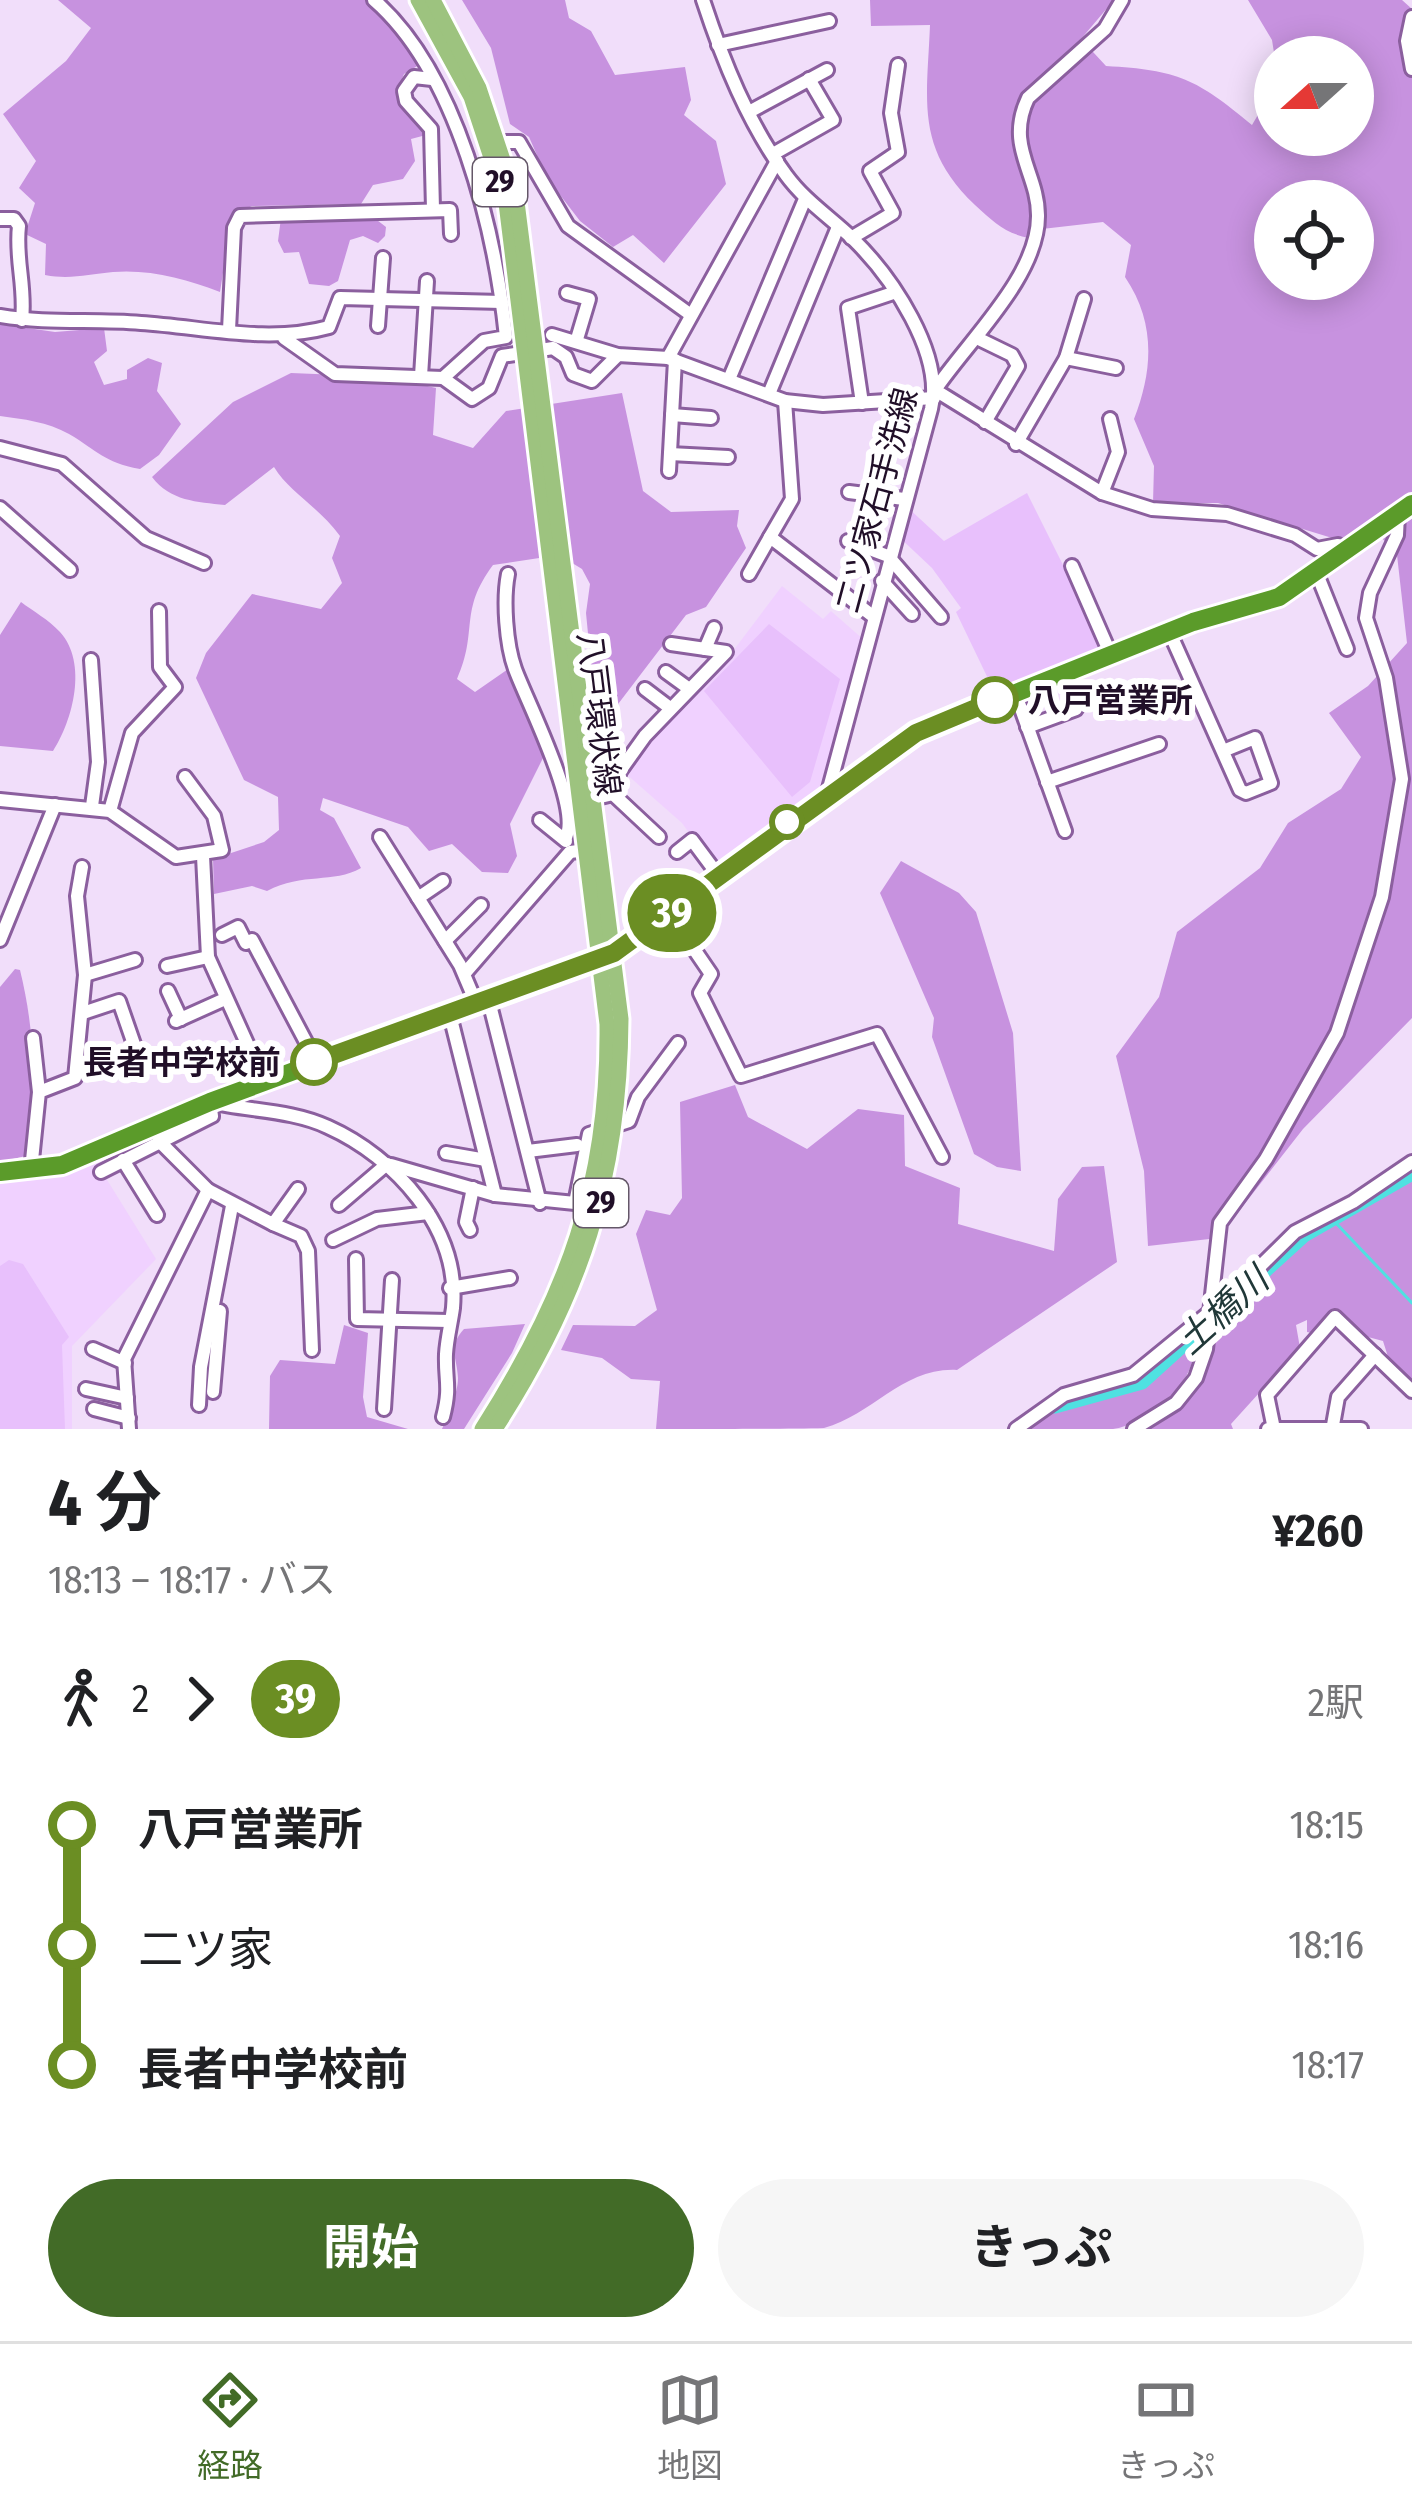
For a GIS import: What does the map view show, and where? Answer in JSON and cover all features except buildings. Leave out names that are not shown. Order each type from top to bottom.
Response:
[{"type":"highway","points":[[0,1172],[78,1159],[316,1061],[608,956],[828,792],[916,733],[1111,653],[1279,597],[1405,509]]},
{"type":"main road","name":"八戸環状線","points":[[418,0],[462,78],[491,148],[506,203],[608,956],[610,1128],[602,1202],[577,1282],[540,1358],[495,1429]]},
{"type":"main road","name":"八戸環状線","points":[[433,0],[500,142],[525,250],[529,351]]},
{"type":"main road","name":"八戸環状線","points":[[587,800],[574,847],[608,956]]},
{"type":"main road","name":"八戸環状線","points":[[482,1429],[561,1290],[610,1128]]},
{"type":"street","points":[[374,0],[403,25],[478,183],[502,302],[506,337],[484,341],[443,378]]},
{"type":"street","name":"二ツ家石手洗線","points":[[704,0],[718,45],[775,157],[806,199],[851,238],[893,293],[934,372],[934,394],[828,792]]},
{"type":"street","points":[[934,394],[977,338],[1034,239],[1038,216],[1023,169],[1022,112],[1035,91],[1105,29],[1122,0]]},
{"type":"street","points":[[1412,16],[1406,41],[1412,69]]},
{"type":"street","points":[[718,45],[829,21]]},
{"type":"street","points":[[851,238],[893,213],[870,171],[898,152],[891,113],[898,65]]},
{"type":"street","points":[[749,112],[826,70]]},
{"type":"street","points":[[432,79],[414,77],[404,91],[406,101],[430,129],[433,208]]},
{"type":"street","points":[[669,471],[672,359],[691,315],[775,157],[832,120],[809,79]]},
{"type":"street","points":[[500,142],[519,142],[554,207],[591,247],[621,260],[691,315]]},
{"type":"street","points":[[730,377],[806,199]]},
{"type":"street","points":[[229,330],[233,228],[240,216],[433,208],[450,210],[451,234]]},
{"type":"street","points":[[0,219],[14,220],[19,226],[16,255],[25,294],[22,320]]},
{"type":"street","points":[[769,394],[838,227]]},
{"type":"street","points":[[378,326],[382,258]]},
{"type":"street","points":[[421,376],[427,281]]},
{"type":"street","points":[[567,293],[589,299],[578,339]]},
{"type":"street","points":[[862,403],[848,308],[893,293]]},
{"type":"street","points":[[0,316],[283,337],[328,327],[340,298],[502,302]]},
{"type":"street","points":[[1016,444],[1066,358],[1084,299]]},
{"type":"street","points":[[552,335],[578,339],[618,356],[672,359],[784,401],[862,403],[934,394],[1102,493],[1152,509],[1227,514],[1295,535],[1317,549],[1338,545],[1345,551]]},
{"type":"street","points":[[283,337],[335,374],[443,378],[464,397],[479,398],[489,388],[502,356],[561,351],[573,374],[592,381],[618,356]]},
{"type":"street","points":[[977,338],[1012,355],[1018,366],[985,422]]},
{"type":"street","points":[[1066,358],[1115,368]]},
{"type":"street","points":[[749,574],[792,499],[784,401]]},
{"type":"street","points":[[672,415],[711,418]]},
{"type":"street","points":[[1102,493],[1118,452],[1110,419]]},
{"type":"street","points":[[0,448],[62,464],[146,538],[204,563]]},
{"type":"street","points":[[670,454],[728,457]]},
{"type":"street","points":[[848,492],[904,499]]},
{"type":"street","points":[[0,508],[70,570]]},
{"type":"street","points":[[1134,1429],[1188,1391],[1206,1349],[1220,1223],[1266,1159],[1337,1033],[1382,898],[1402,779],[1386,678],[1366,618],[1370,593],[1405,509]]},
{"type":"street","points":[[770,537],[874,617]]},
{"type":"street","points":[[848,542],[888,556],[941,616]]},
{"type":"street","points":[[1072,566],[1111,653]]},
{"type":"street","points":[[508,574],[513,663],[547,737],[574,847]]},
{"type":"street","points":[[1317,574],[1347,649]]},
{"type":"street","points":[[882,581],[912,614]]},
{"type":"street","points":[[110,811],[132,733],[175,687],[160,667],[159,610]]},
{"type":"street","points":[[705,649],[715,628]]},
{"type":"street","points":[[1169,632],[1222,751],[1242,792],[1271,783],[1255,738],[1222,751]]},
{"type":"street","points":[[613,794],[620,772],[670,708],[726,652],[670,644]]},
{"type":"street","points":[[91,660],[98,762],[92,806]]},
{"type":"street","points":[[666,672],[688,688]]},
{"type":"street","points":[[645,689],[670,708]]},
{"type":"street","points":[[1015,692],[1065,831]]},
{"type":"street","points":[[1027,727],[1076,709]]},
{"type":"street","points":[[1047,782],[1159,744]]},
{"type":"street","points":[[0,800],[110,811],[176,857],[222,850],[214,816],[185,778]]},
{"type":"street","points":[[587,800],[613,794]]},
{"type":"street","points":[[613,794],[659,837]]},
{"type":"street","points":[[0,940],[55,805]]},
{"type":"street","points":[[540,820],[574,847]]},
{"type":"street","points":[[380,837],[483,1003],[540,1203]]},
{"type":"street","points":[[677,852],[692,840],[718,875]]},
{"type":"street","points":[[465,974],[574,847]]},
{"type":"street","points":[[203,856],[208,957],[264,1081]]},
{"type":"street","points":[[39,1092],[75,1078],[85,975],[77,896],[82,867]]},
{"type":"street","points":[[418,898],[443,881]]},
{"type":"street","points":[[446,941],[482,905]]},
{"type":"street","points":[[670,914],[711,974],[700,993],[736,1072],[746,1075],[877,1034],[942,1157]]},
{"type":"street","points":[[222,935],[238,927],[246,943],[252,940],[316,1061]]},
{"type":"street","points":[[167,966],[208,957]]},
{"type":"street","points":[[85,975],[135,960]]},
{"type":"street","points":[[168,991],[178,1020],[225,999]]},
{"type":"street","points":[[82,1013],[119,1001],[136,1050]]},
{"type":"street","points":[[450,1015],[495,1195]]},
{"type":"street","points":[[32,1170],[39,1092],[33,1038]]},
{"type":"street","points":[[339,1205],[388,1165],[414,1168],[495,1195],[574,1203],[589,1134],[629,1121],[638,1097],[678,1043]]},
{"type":"street","points":[[101,1172],[212,1116],[210,1102],[327,1126],[388,1165],[413,1187],[428,1214],[450,1288],[445,1360],[451,1382],[443,1417]]},
{"type":"street","points":[[159,1141],[208,1190],[232,1206],[301,1236],[308,1251],[312,1350]]},
{"type":"street","points":[[528,1150],[577,1145]]},
{"type":"street","points":[[446,1153],[486,1160]]},
{"type":"street","points":[[123,1160],[157,1215]]},
{"type":"street","points":[[1016,1429],[1064,1395],[1133,1376],[1295,1232],[1353,1202],[1412,1162]]},
{"type":"street","points":[[470,1231],[466,1222],[473,1188]]},
{"type":"street","points":[[274,1225],[298,1189]]},
{"type":"street","points":[[94,1409],[129,1424],[125,1363],[208,1190]]},
{"type":"street","points":[[199,1405],[232,1206]]},
{"type":"street","points":[[333,1240],[377,1219],[428,1214]]},
{"type":"street","points":[[356,1259],[357,1319],[449,1321]]},
{"type":"street","points":[[450,1288],[510,1278]]},
{"type":"street","points":[[384,1409],[392,1280]]},
{"type":"street","points":[[213,1392],[220,1312],[215,1305]]},
{"type":"street","points":[[1361,1429],[1334,1425],[1272,1428],[1267,1396],[1335,1317],[1412,1391]]},
{"type":"street","points":[[93,1349],[125,1363]]},
{"type":"street","points":[[1334,1425],[1337,1397],[1376,1354]]},
{"type":"street","points":[[86,1389],[128,1398]]},
{"type":"shaded area","points":[[58,0],[366,0],[399,29],[419,65],[404,74],[397,92],[402,104],[425,125],[426,135],[411,139],[415,161],[403,179],[373,185],[361,204],[252,206],[232,215],[220,292],[141,272],[45,275],[46,244],[25,234],[35,203],[19,188],[36,161],[3,114],[66,61],[91,28]]},
{"type":"shaded area","points":[[462,0],[565,0],[569,18],[591,31],[615,75],[685,67],[691,100],[684,115],[716,141],[726,184],[664,263],[633,235],[613,247],[580,221],[547,178],[529,137],[510,124],[491,48]]},
{"type":"shaded area","points":[[870,0],[1114,0],[1081,39],[1106,66],[1151,70],[1185,80],[1252,125],[1254,122],[1254,156],[1374,156],[1374,36],[1270,36],[1248,0],[1402,0],[1412,9],[1412,1018],[1303,1129],[1218,1238],[1148,1246],[1144,1171],[1116,1056],[1159,997],[1177,932],[1260,868],[1288,823],[1341,789],[1361,757],[1329,713],[1368,686],[1407,643],[1397,555],[1374,529],[1342,541],[1218,503],[1153,503],[1154,466],[1134,419],[1145,383],[1148,347],[1142,312],[1125,277],[1131,245],[1103,222],[1042,229],[1029,238],[1006,230],[975,205],[942,164],[934,143],[927,100],[930,25],[871,26]]},
{"type":"shaded area","points":[[373,217],[386,227],[385,236],[378,243],[363,236],[350,240],[338,281],[329,286],[309,284],[299,252],[284,253],[278,241],[281,218]]},
{"type":"shaded area","points":[[0,324],[55,332],[104,328],[107,351],[94,362],[104,385],[127,379],[127,370],[148,358],[162,363],[157,391],[181,424],[159,455],[140,469],[109,459],[53,427],[0,416]]},
{"type":"shaded area","points":[[291,373],[388,377],[436,388],[433,435],[473,448],[506,411],[622,393],[643,491],[671,512],[739,510],[737,526],[746,548],[706,607],[686,615],[612,712],[594,695],[586,613],[590,584],[582,569],[559,555],[493,565],[482,581],[457,679],[475,692],[511,667],[544,756],[510,824],[517,856],[508,873],[482,872],[452,844],[429,851],[408,827],[323,798],[320,810],[334,818],[361,868],[267,891],[252,886],[214,894],[213,859],[264,842],[279,830],[278,797],[244,780],[196,678],[206,653],[252,594],[321,609],[342,583],[332,558],[340,536],[274,467],[225,505],[176,496],[152,477],[233,402]]},
{"type":"shaded area","points":[[1027,493],[1105,649],[994,691],[956,612],[961,608],[932,568],[898,536],[906,506],[944,541]]},
{"type":"shaded area","points":[[782,586],[823,619],[831,611],[864,640],[823,788],[715,869],[682,823],[624,772],[733,651]]},
{"type":"shaded area","points":[[21,602],[60,632],[74,659],[71,708],[53,751],[0,746],[0,635]]},
{"type":"shaded area","points":[[769,624],[840,679],[810,782],[792,797],[704,691]]},
{"type":"shaded area","points":[[901,861],[959,893],[976,912],[1013,1033],[1021,1171],[997,1167],[974,1154],[932,1037],[934,1018],[880,893]]},
{"type":"shaded area","points":[[15,969],[20,970],[32,1039],[32,1132],[30,1155],[0,1162],[0,987]]},
{"type":"shaded area","points":[[735,1085],[748,1117],[807,1149],[858,1109],[904,1115],[905,1166],[960,1188],[958,1224],[1054,1251],[1058,1199],[1082,1167],[1104,1166],[1117,1262],[957,1370],[920,1376],[842,1422],[824,1428],[656,1429],[660,1381],[631,1379],[602,1358],[561,1350],[573,1325],[635,1326],[657,1310],[636,1234],[646,1210],[670,1215],[682,1198],[680,1102]]},
{"type":"shaded area","points":[[96,1162],[156,1259],[72,1346],[72,1429],[0,1429],[0,1182],[56,1177]]},
{"type":"shaded area","points":[[1412,1177],[1412,1382],[1389,1360],[1383,1341],[1368,1337],[1334,1309],[1312,1333],[1307,1332],[1307,1320],[1296,1325],[1300,1348],[1231,1424],[1233,1429],[1149,1429],[1178,1410],[1200,1385],[1213,1355],[1216,1320],[1306,1238]]},
{"type":"shaded area","points":[[9,1260],[23,1264],[69,1337],[62,1345],[65,1429],[0,1429],[0,1266]]},
{"type":"shaded area","points":[[525,1324],[464,1429],[442,1429],[458,1378],[454,1347],[464,1329]]},
{"type":"shaded area","points":[[344,1325],[368,1333],[363,1397],[367,1417],[408,1429],[269,1429],[270,1376],[280,1360],[335,1364]]},
{"type":"shaded area","points":[[1183,1351],[1193,1358],[1183,1382],[1138,1421],[1113,1429],[1028,1429],[1064,1403],[1144,1383]]},
{"type":"waterway","name":"土橋川","points":[[1055,1406],[1142,1382],[1304,1235],[1412,1173]]},
{"type":"waterway","points":[[1334,1221],[1412,1303]]},
{"type":"bus line","name":"39","points":[[314,1062],[614,953],[828,792],[916,733],[995,700]]},
{"type":"place","name":"八戸営業所","points":[[995,700]]},
{"type":"place","name":"長者中学校前","points":[[314,1062]]}]
